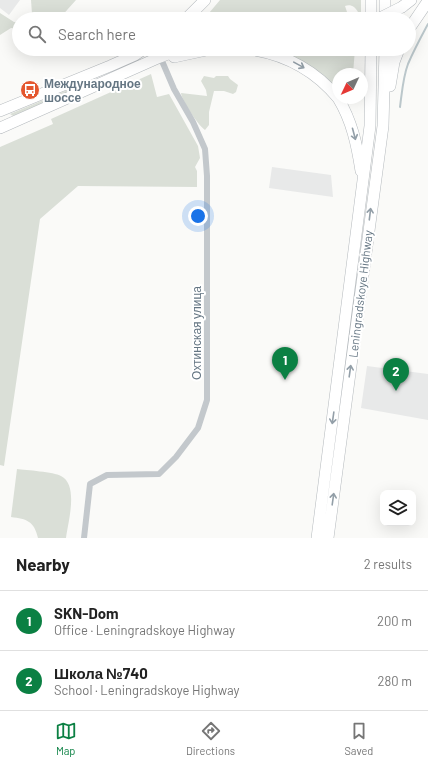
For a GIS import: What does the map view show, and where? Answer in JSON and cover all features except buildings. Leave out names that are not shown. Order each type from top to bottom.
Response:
[{"type":"highway","points":[[193,12],[205,0]]},
{"type":"highway","points":[[371,0],[371,12]]},
{"type":"highway","points":[[385,0],[385,12]]},
{"type":"highway","points":[[416,19],[428,1]]},
{"type":"highway","points":[[392,12],[407,4]]},
{"type":"highway","points":[[0,111],[133,56]]},
{"type":"highway","points":[[0,128],[163,56]]},
{"type":"highway","points":[[144,65],[177,56]]},
{"type":"highway","points":[[280,56],[286,58],[315,75],[332,91]]},
{"type":"highway","name":"Leningradskoye Highway","points":[[317,538],[370,126],[371,56]]},
{"type":"highway","name":"Leningradskoye Highway","points":[[328,538],[382,126],[385,56]]},
{"type":"highway","points":[[382,126],[396,56]]},
{"type":"highway","points":[[341,104],[353,130],[363,185]]},
{"type":"street","name":"Охтинская улица","points":[[84,538],[90,484],[107,474],[158,474],[176,457],[198,428],[207,400],[207,176],[205,149],[193,122],[174,89],[162,61]]},
{"type":"shaded area","points":[[0,0],[20,0],[9,15],[0,8]]},
{"type":"shaded area","points":[[31,0],[76,0],[65,12],[32,12]]},
{"type":"shaded area","points":[[220,0],[361,0],[361,12],[358,12],[353,6],[347,5],[345,6],[347,12],[210,12]]},
{"type":"shaded area","points":[[0,13],[12,21],[12,28],[0,35]]},
{"type":"shaded area","points":[[289,56],[354,56],[353,68],[332,68],[332,86],[318,72],[307,64]]},
{"type":"shaded area","points":[[151,74],[157,97],[169,94],[198,146],[200,158],[195,167],[197,171],[197,187],[78,186],[40,219],[4,466],[0,465],[0,147],[53,124],[51,119]]},
{"type":"shaded area","points":[[204,76],[214,78],[216,76],[228,76],[238,85],[236,92],[233,94],[224,91],[214,91],[209,112],[209,125],[205,130],[191,113],[181,93],[207,96],[206,90],[201,81]]},
{"type":"shaded area","points":[[89,81],[90,84],[13,116],[10,114]]},
{"type":"shaded area","points":[[272,167],[331,175],[333,197],[269,188]]},
{"type":"shaded area","points":[[367,366],[428,374],[428,420],[361,408]]},
{"type":"shaded area","points":[[17,469],[52,473],[61,476],[66,481],[70,487],[71,504],[66,538],[38,538],[32,524],[26,520],[11,517]]},
{"type":"waterway","points":[[416,48],[428,24]]},
{"type":"waterway","points":[[400,107],[406,69],[412,56]]},
{"type":"place","name":"Международное шоссе","points":[[30,90]]},
{"type":"place","name":"SKN-Dom","points":[[285,380]]},
{"type":"place","name":"Школа №740","points":[[396,391]]}]
